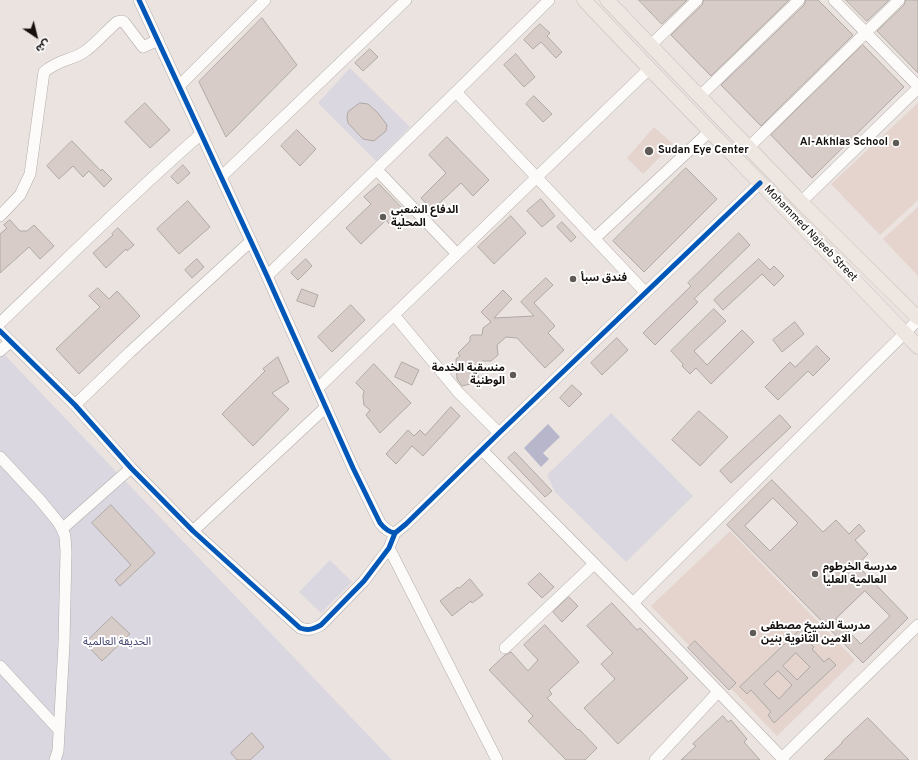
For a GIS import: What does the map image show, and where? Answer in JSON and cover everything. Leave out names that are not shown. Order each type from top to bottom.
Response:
[{"type":"main road","name":"Mohammed Najeeb Street","points":[[584,0],[918,347]]},
{"type":"main road","name":"Mohammed Najeeb Street","points":[[607,0],[802,202],[918,319]]},
{"type":"main road","points":[[890,318],[895,319],[901,317],[906,309],[904,304]]},
{"type":"street","points":[[139,0],[380,523],[390,532],[395,533]]},
{"type":"street","points":[[179,86],[265,0]]},
{"type":"street","points":[[221,177],[406,0]]},
{"type":"street","points":[[267,276],[549,0]]},
{"type":"street","points":[[651,45],[697,0]]},
{"type":"street","points":[[700,96],[799,0]]},
{"type":"street","points":[[802,202],[918,86],[834,0]]},
{"type":"street","points":[[749,147],[899,0]]},
{"type":"street","points":[[0,216],[20,195],[30,174],[44,72],[58,62],[82,53],[120,21],[124,22],[143,46],[158,40]]},
{"type":"street","points":[[318,388],[649,69]]},
{"type":"street","points":[[456,92],[645,292]]},
{"type":"street","points":[[595,238],[710,131]]},
{"type":"street","points":[[0,323],[156,173],[201,134]]},
{"type":"street","points":[[376,170],[457,254]]},
{"type":"street","points":[[0,331],[75,405],[131,468],[193,531],[300,628],[307,630],[313,629],[321,625],[364,581],[389,548],[395,533],[760,183]]},
{"type":"street","points":[[75,405],[130,352],[251,241]]},
{"type":"street","points":[[394,315],[458,392],[499,433]]},
{"type":"street","points":[[633,603],[918,319]]},
{"type":"street","points":[[0,350],[10,342]]},
{"type":"street","points":[[193,531],[326,407]]},
{"type":"street","points":[[482,450],[633,603],[783,759],[918,625]]},
{"type":"street","points":[[0,457],[40,500],[62,529],[66,552],[64,644],[58,751],[55,760]]},
{"type":"street","points":[[62,529],[131,468]]},
{"type":"street","points":[[389,548],[497,760]]},
{"type":"street","points":[[505,648],[594,564]]},
{"type":"street","points":[[0,666],[59,730]]},
{"type":"street","points":[[654,760],[718,692]]},
{"type":"shaded area","name":"Al-Akhlas School","points":[[918,103],[918,200],[880,235],[831,184]]},
{"type":"shaded area","name":"Sudan Eye Center","points":[[654,127],[673,144],[643,174],[627,158]]},
{"type":"shaded area","points":[[918,207],[918,276],[883,239]]},
{"type":"shaded area","name":"مدرسة الشيخ مصطفى الامين الثانوية بنين","points":[[730,531],[855,660],[777,736],[651,606]]},
{"type":"green space","points":[[350,68],[410,127],[376,161],[318,103]]},
{"type":"green space","name":"الحديقة العالمية","points":[[0,350],[392,760],[0,760]]},
{"type":"green space","points":[[611,413],[693,496],[626,562],[555,492],[547,475]]},
{"type":"green space","points":[[330,560],[352,582],[321,613],[299,592]]},
{"type":"water","points":[[548,424],[560,437],[543,453],[549,459],[541,467],[524,448]]},
{"type":"building","points":[[639,0],[687,0],[662,24]]},
{"type":"building","points":[[704,0],[789,0],[711,76],[671,35],[702,5]]},
{"type":"building","points":[[806,0],[818,0],[853,35],[761,126],[721,85],[804,5]]},
{"type":"building","points":[[846,0],[889,0],[867,21]]},
{"type":"building","points":[[906,0],[918,0],[918,73],[877,31],[904,5]]},
{"type":"building","points":[[262,18],[297,65],[226,137],[199,82]]},
{"type":"building","points":[[540,24],[550,33],[547,36],[562,52],[556,58],[541,42],[533,49],[524,40]]},
{"type":"building","points":[[863,45],[904,87],[812,178],[771,135]]},
{"type":"building","points":[[370,49],[378,57],[363,71],[355,63]]},
{"type":"building","points":[[516,54],[535,77],[524,87],[504,65]]},
{"type":"building","points":[[534,96],[552,114],[543,122],[526,104]]},
{"type":"building","points":[[145,103],[170,130],[150,148],[125,122]]},
{"type":"building","points":[[360,103],[368,104],[378,113],[387,125],[386,131],[374,141],[363,139],[348,123],[348,112]]},
{"type":"building","points":[[297,130],[316,149],[300,166],[281,146]]},
{"type":"building","points":[[447,137],[489,180],[473,196],[461,183],[432,210],[421,198],[446,173],[429,155]]},
{"type":"building","points":[[72,141],[101,171],[102,169],[112,179],[104,187],[89,171],[83,177],[73,166],[59,179],[47,166]]},
{"type":"building","points":[[183,165],[190,173],[178,184],[171,177]]},
{"type":"building","points":[[686,168],[717,199],[644,272],[613,241]]},
{"type":"building","points":[[379,184],[404,210],[389,224],[386,220],[361,244],[346,228],[371,204],[364,197]]},
{"type":"building","points":[[541,199],[555,216],[542,227],[527,211]]},
{"type":"building","points":[[188,201],[210,227],[179,254],[157,229]]},
{"type":"building","points":[[511,216],[526,233],[494,264],[478,247]]},
{"type":"building","points":[[10,220],[20,231],[27,231],[34,225],[54,246],[40,259],[29,247],[0,273],[0,234],[7,228],[4,225]]},
{"type":"building","points":[[562,222],[576,237],[571,242],[557,227]]},
{"type":"building","points":[[118,228],[134,245],[127,251],[126,249],[106,268],[93,253],[113,235],[112,234]]},
{"type":"building","points":[[739,233],[750,245],[694,299],[698,302],[655,345],[643,333],[691,286],[688,283]]},
{"type":"building","points":[[197,259],[204,267],[192,278],[185,270]]},
{"type":"building","points":[[306,259],[312,266],[298,280],[291,273]]},
{"type":"building","points":[[759,259],[770,270],[774,266],[784,276],[774,286],[762,274],[723,310],[714,300]]},
{"type":"building","points":[[546,278],[553,285],[534,303],[555,326],[548,333],[564,350],[545,368],[517,338],[506,337],[497,345],[498,355],[491,361],[482,361],[477,366],[479,382],[462,386],[457,379],[456,359],[460,356],[458,353],[470,341],[470,337],[472,335],[482,335],[483,328],[491,322],[481,312],[503,290],[512,299],[494,318],[534,316],[521,302]]},
{"type":"building","points":[[98,288],[109,299],[117,291],[140,316],[79,374],[56,349],[100,307],[89,296]]},
{"type":"building","points":[[302,289],[318,295],[314,307],[297,301]]},
{"type":"building","points":[[351,305],[365,320],[332,352],[318,337]]},
{"type":"building","points":[[714,309],[726,321],[694,351],[707,365],[742,330],[754,342],[711,384],[696,368],[690,374],[671,351]]},
{"type":"building","points":[[795,322],[804,334],[782,352],[773,340]]},
{"type":"building","points":[[617,338],[628,350],[602,375],[591,363]]},
{"type":"building","points":[[817,346],[830,359],[813,376],[808,371],[778,400],[765,387],[790,362],[795,367]]},
{"type":"building","points":[[278,357],[289,382],[272,393],[289,409],[253,446],[222,414],[265,371],[263,369]]},
{"type":"building","points":[[402,362],[419,370],[412,385],[395,377]]},
{"type":"building","points":[[374,364],[411,403],[380,433],[366,415],[370,410],[364,405],[364,391],[356,383]]},
{"type":"building","points":[[572,385],[582,394],[569,407],[560,398]]},
{"type":"building","points":[[451,407],[460,416],[423,456],[412,446],[396,464],[386,454],[408,430],[414,436],[420,430],[425,435]]},
{"type":"building","points":[[699,411],[728,437],[700,466],[672,440]]},
{"type":"building","points":[[780,415],[791,427],[731,483],[720,471]]},
{"type":"building","points":[[515,452],[552,491],[545,497],[508,458]]},
{"type":"building","points":[[772,480],[823,532],[836,520],[849,534],[859,524],[865,531],[855,540],[868,554],[857,565],[908,618],[863,663],[727,525]],"holes":[[[773,498],[798,523],[770,551],[745,526]],[[865,591],[890,616],[861,644],[836,619]]]},
{"type":"building","points":[[111,505],[155,553],[120,586],[115,580],[131,565],[92,523]]},
{"type":"building","points":[[540,573],[554,587],[542,598],[528,584]]},
{"type":"building","points":[[470,579],[483,595],[472,603],[471,601],[452,616],[440,601]]},
{"type":"building","points":[[569,597],[578,606],[562,622],[553,612]]},
{"type":"building","points":[[612,603],[637,630],[640,628],[688,678],[618,744],[584,708],[615,679],[601,664],[613,653],[587,626]]},
{"type":"building","points":[[112,617],[130,634],[102,661],[85,643]]},
{"type":"building","points":[[545,625],[579,662],[549,690],[552,694],[547,698],[597,748],[585,760],[566,760],[528,721],[533,716],[489,670],[505,655],[511,652],[528,671],[538,660],[524,645]]},
{"type":"building","points":[[801,629],[807,636],[805,638],[814,647],[812,649],[824,662],[829,658],[836,665],[774,723],[768,715],[771,712],[751,690],[747,694],[740,687]],"holes":[[[796,653],[810,667],[797,680],[783,666]],[[778,671],[792,685],[779,699],[764,684]]]},
{"type":"building","points":[[695,641],[736,683],[729,690],[688,648]]},
{"type":"building","points":[[723,716],[728,722],[731,720],[747,739],[744,742],[760,760],[681,760],[696,746],[693,744]]},
{"type":"building","points":[[868,718],[909,760],[824,760],[842,742]]},
{"type":"building","points":[[252,733],[264,747],[250,760],[237,760],[231,753]]},
{"type":"cycle path","points":[[139,0],[267,276],[353,468],[380,523],[386,530],[395,533]]},
{"type":"cycle path","points":[[0,331],[75,405],[131,468],[193,531],[300,628],[311,629],[321,625],[364,581],[389,548],[395,533],[760,183]]},
{"type":"place","name":"Al-Akhlas School","points":[[896,143]]},
{"type":"place","name":"Sudan Eye Center","points":[[649,151]]},
{"type":"place","name":"الدفاع الشعبي المحلية","points":[[383,217]]},
{"type":"place","name":"فندق سبأ","points":[[573,279]]},
{"type":"place","name":"منسقية الخدمة الوطنية","points":[[513,375]]},
{"type":"place","name":"مدرسة الخرطوم العالمية العليا","points":[[815,574]]},
{"type":"place","name":"مدرسة الشيخ مصطفى الامين الثانوية بنين","points":[[753,633]]}]
